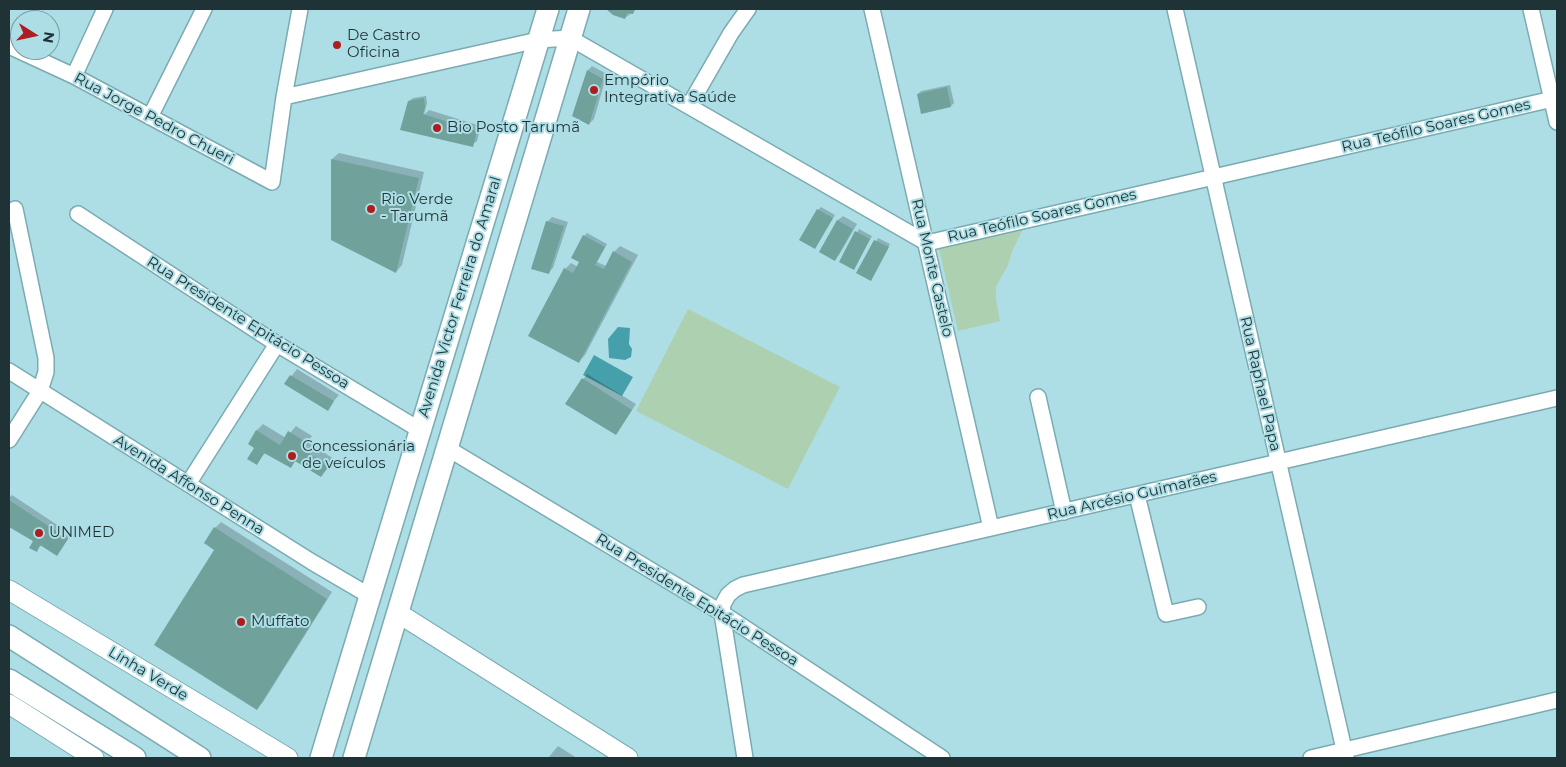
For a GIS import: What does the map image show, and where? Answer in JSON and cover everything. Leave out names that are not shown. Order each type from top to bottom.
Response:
[{"type":"highway","name":"Avenida Victor Ferreira do Amaral","points":[[321,758],[548,9]]},
{"type":"highway","name":"Avenida Victor Ferreira do Amaral","points":[[354,758],[579,9]]},
{"type":"highway","points":[[9,636],[200,758]]},
{"type":"highway","points":[[9,680],[135,758]]},
{"type":"main road","name":"Linha Verde","points":[[9,590],[288,758]]},
{"type":"main road","points":[[398,613],[628,758]]},
{"type":"main road","points":[[9,704],[94,758]]},
{"type":"street","points":[[74,76],[105,9]]},
{"type":"street","points":[[150,117],[204,9]]},
{"type":"street","points":[[300,9],[284,97],[538,40],[570,38]]},
{"type":"street","points":[[689,106],[731,33],[748,9]]},
{"type":"street","name":"Rua Monte Castelo","points":[[872,9],[992,528]]},
{"type":"street","name":"Rua Raphael Papa","points":[[1175,9],[1345,754]]},
{"type":"street","points":[[1531,9],[1555,99],[1557,122]]},
{"type":"street","name":"Rua Teófilo Soares Gomes","points":[[570,38],[927,243],[1555,99]]},
{"type":"street","name":"Rua Jorge Pedro Chueri","points":[[9,46],[74,76],[272,182],[284,97]]},
{"type":"street","points":[[9,440],[40,391],[46,372],[46,358],[15,209]]},
{"type":"street","name":"Rua Presidente Epitácio Pessoa","points":[[78,214],[277,344],[420,430]]},
{"type":"street","points":[[188,484],[277,344]]},
{"type":"street","name":"Avenida Affonso Penna","points":[[9,371],[312,562],[370,596]]},
{"type":"street","points":[[1038,397],[1064,512]]},
{"type":"street","name":"Rua Arcésio Guimarães","points":[[722,613],[723,604],[728,595],[743,585],[1557,398]]},
{"type":"street","name":"Rua Presidente Epitácio Pessoa","points":[[448,448],[722,613],[942,758]]},
{"type":"street","points":[[1137,495],[1166,614],[1198,607]]},
{"type":"street","points":[[722,613],[744,758]]},
{"type":"street","points":[[1310,758],[1345,754],[1557,700]]},
{"type":"green space","points":[[1023,229],[1008,265],[996,287],[1000,321],[958,331],[939,249]]},
{"type":"green space","points":[[688,309],[840,387],[788,489],[636,411]]},
{"type":"water","points":[[618,327],[630,328],[629,344],[632,349],[631,357],[625,360],[609,358],[608,339]]},
{"type":"water","points":[[594,355],[633,377],[622,396],[583,375]]},
{"type":"building","points":[[606,9],[635,9],[633,14],[627,13],[625,19],[613,15]]},
{"type":"building","points":[[587,70],[603,79],[589,125],[572,116]]},
{"type":"building","points":[[947,87],[951,107],[921,114],[917,94]]},
{"type":"building","name":"Bio Posto Tarumã","points":[[424,98],[425,107],[423,114],[477,131],[473,147],[400,130],[408,101]]},
{"type":"building","name":"Rio Verde - Tarumã","points":[[331,159],[419,178],[396,273],[331,240]]},
{"type":"building","points":[[817,209],[833,218],[815,249],[799,240]]},
{"type":"building","points":[[837,220],[853,229],[835,261],[819,252]]},
{"type":"building","points":[[546,221],[564,226],[549,274],[531,269]]},
{"type":"building","points":[[855,231],[870,239],[854,270],[839,262]]},
{"type":"building","points":[[583,235],[605,247],[595,265],[604,269],[613,251],[632,262],[579,363],[528,336],[564,268],[573,273],[579,262],[571,258]]},
{"type":"building","points":[[874,240],[889,247],[871,281],[856,273]]},
{"type":"building","name":"Concessionária de veículos","points":[[290,375],[334,401],[328,411],[284,384]]},
{"type":"building","points":[[582,378],[632,410],[616,435],[565,404]]},
{"type":"building","name":"Concessionária de veículos","points":[[256,430],[280,445],[288,431],[307,443],[302,449],[329,466],[321,477],[295,461],[291,468],[264,453],[257,465],[247,459],[254,448],[248,444]]},
{"type":"building","name":"UNIMED","points":[[9,500],[68,539],[57,556],[40,545],[37,552],[29,548],[33,541],[9,527]]},
{"type":"building","name":"Muffato","points":[[214,527],[327,599],[257,710],[154,645],[214,550],[204,543]]},
{"type":"place","name":"De Castro Oficina","points":[[337,45]]},
{"type":"place","name":"Empório Integrativa Saúde","points":[[594,90]]},
{"type":"place","name":"Bio Posto Tarumã","points":[[437,128]]},
{"type":"place","name":"Rio Verde - Tarumã","points":[[371,209]]},
{"type":"place","name":"Concessionária de veículos","points":[[292,456]]},
{"type":"place","name":"UNIMED","points":[[39,533]]},
{"type":"place","name":"Muffato","points":[[241,622]]}]
